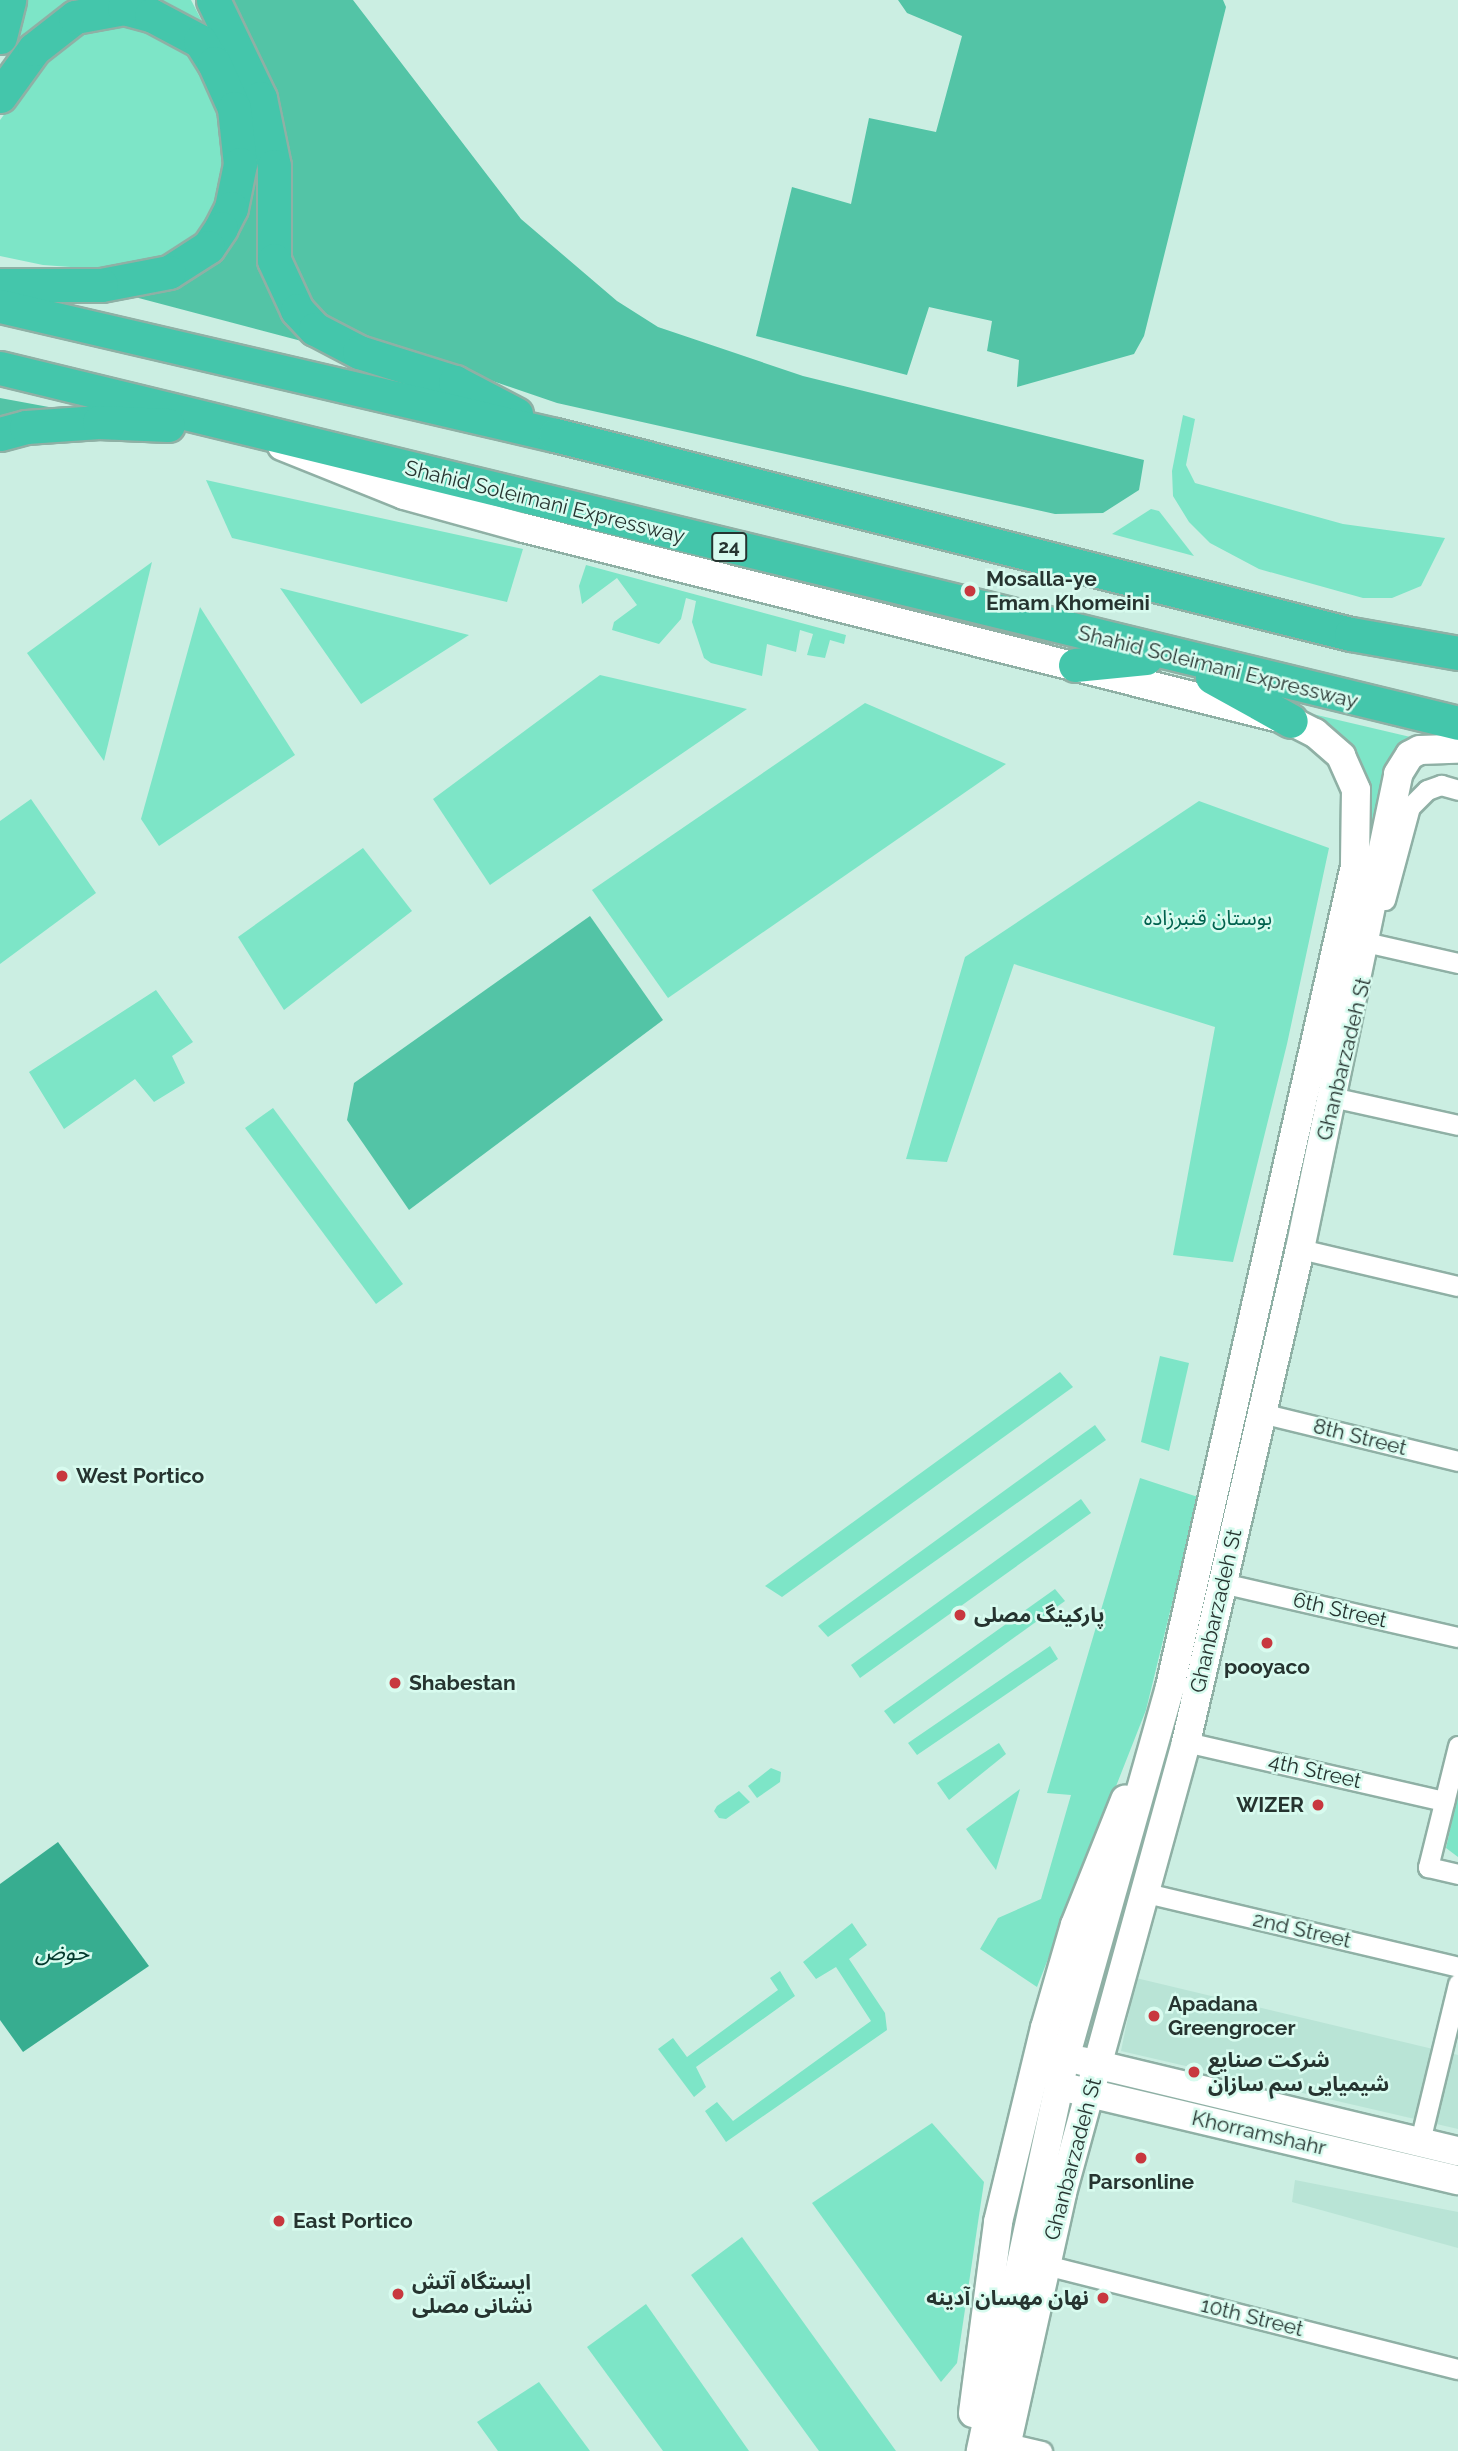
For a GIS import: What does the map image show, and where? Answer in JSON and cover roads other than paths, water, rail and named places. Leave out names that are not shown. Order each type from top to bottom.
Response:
[{"type":"highway","points":[[0,37],[9,0]]},
{"type":"highway","points":[[213,0],[260,98],[274,166],[274,260],[297,310],[315,329],[359,352],[455,382],[555,435]]},
{"type":"highway","points":[[0,96],[55,29],[101,9],[124,8],[177,25],[200,41],[234,108],[240,141],[237,185],[221,228],[208,247],[169,272],[101,285],[0,285]]},
{"type":"highway","points":[[0,306],[555,435],[1351,634],[1458,653]]},
{"type":"highway","name":"Shahid Soleimani Expressway","points":[[0,368],[1458,723]]},
{"type":"highway","points":[[0,434],[26,427],[99,422],[241,428]]},
{"type":"highway","points":[[1075,665],[1172,655],[1292,721]]},
{"type":"main road","points":[[241,428],[332,470],[404,495],[1292,721]]},
{"type":"main road","name":"Ghanbarzadeh St","points":[[998,2448],[1065,2057],[1170,1687],[1355,866],[1356,790],[1341,756],[1315,733],[1292,721]]},
{"type":"main road","points":[[1334,1087],[1352,982],[1398,774],[1410,755],[1420,750],[1458,749]]},
{"type":"main road","name":"Ghanbarzadeh St","points":[[998,2448],[1089,2093],[1186,1742],[1300,1249],[1334,1087]]},
{"type":"main road","points":[[969,2451],[998,2222],[1045,2028],[1075,1925],[1170,1687]]},
{"type":"main road","name":"Khorramshahr","points":[[1065,2057],[1458,2151]]},
{"type":"main road","name":"Khorramshahr","points":[[1059,2086],[1458,2180]]},
{"type":"street","name":"Ghanbarzadeh St","points":[[1334,1087],[1410,807],[1418,796],[1449,788]]},
{"type":"street","points":[[1374,944],[1458,962]]},
{"type":"street","points":[[1334,1087],[1458,1125]]},
{"type":"street","points":[[1300,1249],[1458,1286]]},
{"type":"street","name":"8th Street","points":[[1261,1413],[1458,1461]]},
{"type":"street","name":"6th Street","points":[[1222,1583],[1458,1637]]},
{"type":"street","name":"4th Street","points":[[1186,1742],[1444,1801]]},
{"type":"street","points":[[1458,1746],[1428,1867],[1458,1874]]},
{"type":"street","name":"2nd Street","points":[[1146,1893],[1458,1967]]},
{"type":"street","points":[[1420,2141],[1458,1984]]},
{"type":"street","name":"10th Street","points":[[1045,2265],[1458,2369]]},
{"type":"street","points":[[998,2448],[1042,2451]]},
{"type":"water","name":"حوض","points":[[58,1842],[149,1966],[23,2052],[0,2020],[0,1884]]},
{"type":"place","name":"Mosalla-ye Emam Khomeini","points":[[970,591]]},
{"type":"place","name":"West Portico","points":[[62,1476]]},
{"type":"place","name":"پارکینگ مصلی","points":[[960,1615]]},
{"type":"place","name":"pooyaco","points":[[1267,1643]]},
{"type":"place","name":"Shabestan","points":[[395,1683]]},
{"type":"place","name":"WIZER","points":[[1318,1805]]},
{"type":"place","name":"Apadana Greengrocer","points":[[1154,2016]]},
{"type":"place","name":"شرکت صنایع شیمیایی سم سازان","points":[[1194,2072]]},
{"type":"place","name":"Parsonline","points":[[1141,2158]]},
{"type":"place","name":"East Portico","points":[[279,2221]]},
{"type":"place","name":"ایستگاه آتش نشانی مصلی","points":[[398,2294]]},
{"type":"place","name":"نهان مهسان آدینه","points":[[1103,2298]]},
{"type":"park label","name":"بوستان قنبرزاده","points":[[1208,918]]}]
